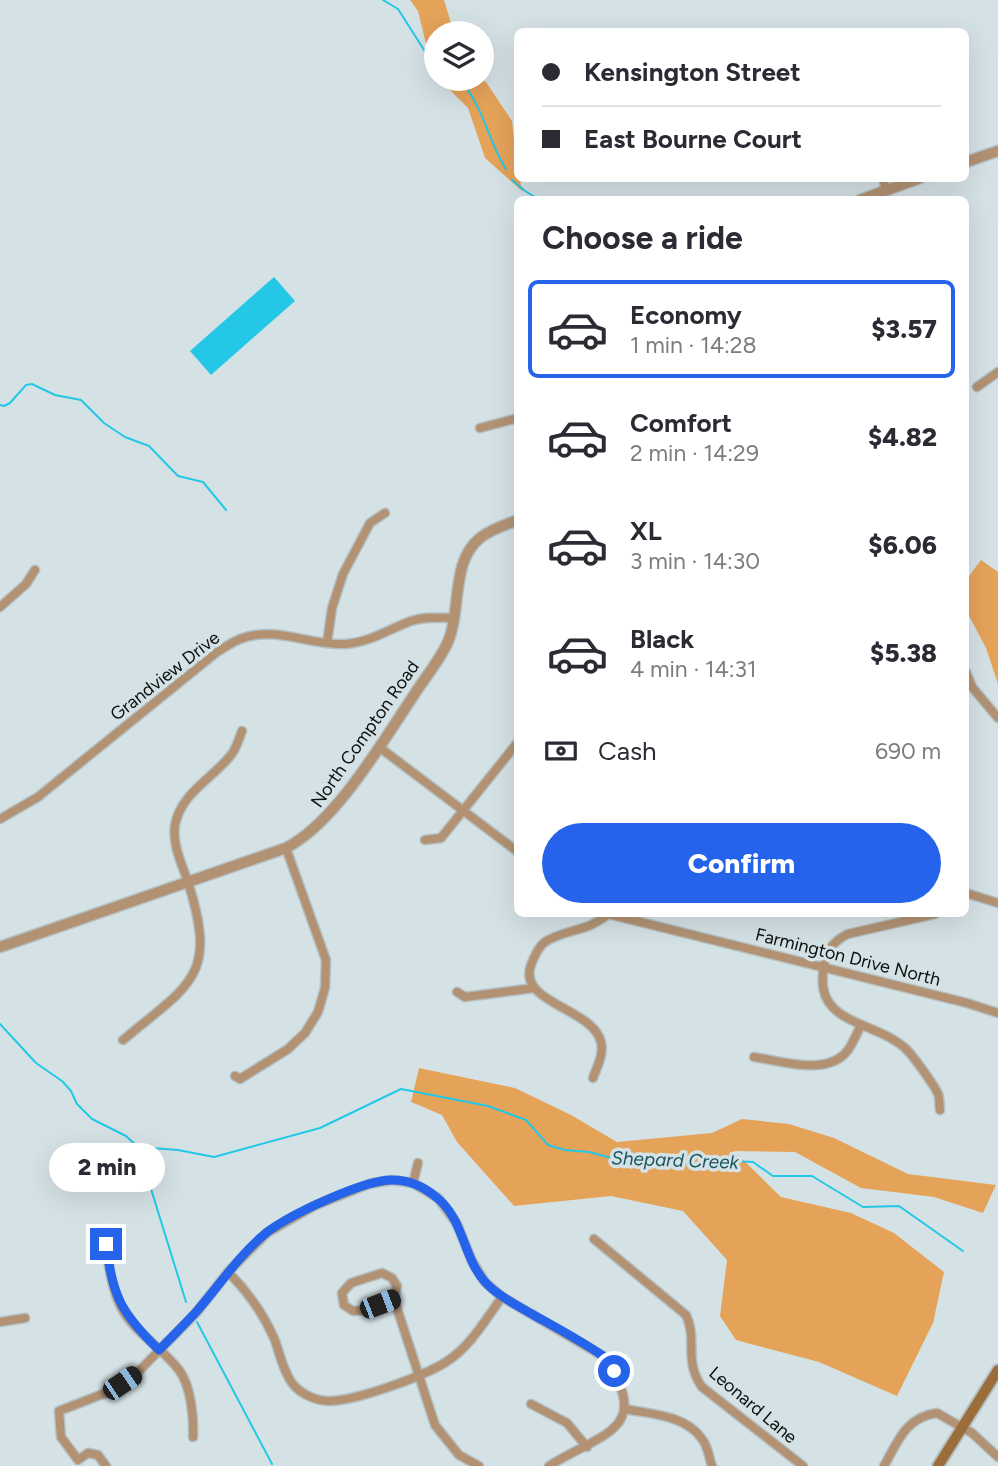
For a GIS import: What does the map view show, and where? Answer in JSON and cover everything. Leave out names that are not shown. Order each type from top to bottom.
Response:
[{"type":"main road","points":[[938,1466],[998,1370]]},
{"type":"street","points":[[969,161],[998,151]]},
{"type":"street","points":[[884,182],[886,190]]},
{"type":"street","points":[[870,196],[909,182]]},
{"type":"street","points":[[977,387],[998,372]]},
{"type":"street","points":[[480,428],[514,419]]},
{"type":"street","points":[[327,643],[332,608],[343,574],[370,523],[385,513]]},
{"type":"street","name":"North Compton Road","points":[[0,947],[301,841],[325,820],[379,747],[447,643],[463,564],[469,550],[478,539],[514,522]]},
{"type":"street","points":[[0,607],[26,584],[34,570]]},
{"type":"street","name":"Grandview Drive","points":[[0,819],[38,797],[217,652],[239,639],[261,633],[279,633],[346,644],[371,640],[411,621],[454,618]]},
{"type":"street","points":[[969,680],[998,718]]},
{"type":"street","points":[[123,1041],[190,983],[199,963],[201,936],[188,882],[176,848],[174,827],[180,808],[192,792],[232,754],[242,731]]},
{"type":"street","points":[[379,747],[514,849]]},
{"type":"street","points":[[425,840],[441,838],[514,747]]},
{"type":"street","points":[[234,1076],[240,1079],[288,1049],[305,1033],[318,1012],[325,988],[326,960],[286,848]]},
{"type":"street","points":[[969,894],[998,903]]},
{"type":"street","points":[[593,1078],[600,1060],[601,1043],[593,1026],[547,1000],[534,988],[529,970],[535,954],[545,942],[591,925],[603,917]]},
{"type":"street","name":"Farmington Drive North","points":[[620,917],[998,1013]]},
{"type":"street","points":[[922,917],[848,934],[835,941],[829,948],[821,987],[838,1013],[889,1037],[906,1049],[938,1094],[940,1110]]},
{"type":"street","points":[[457,992],[465,997],[534,988]]},
{"type":"street","points":[[754,1057],[813,1066],[826,1064],[847,1051],[861,1025]]},
{"type":"street","points":[[413,1183],[418,1163]]},
{"type":"street","points":[[106,1466],[98,1454],[88,1453],[77,1463],[61,1437],[59,1411],[108,1392],[136,1374],[267,1233],[314,1206],[369,1184],[392,1180],[413,1183],[438,1198],[457,1224],[471,1261],[485,1282],[502,1297],[603,1356],[623,1389],[625,1409],[612,1431],[549,1466]]},
{"type":"street","name":"Leonard Lane","points":[[594,1239],[686,1315],[691,1325],[691,1365],[702,1387],[803,1466]]},
{"type":"street","points":[[106,1244],[110,1276],[121,1307],[138,1330],[180,1371],[194,1415],[193,1437]]},
{"type":"street","points":[[229,1272],[250,1295],[273,1336],[293,1384],[307,1396],[327,1401],[350,1399],[418,1375],[448,1361],[473,1336],[502,1297]]},
{"type":"street","points":[[394,1299],[365,1310],[353,1311],[344,1305],[342,1293],[351,1283],[382,1273],[392,1278],[397,1286],[394,1299],[435,1425],[459,1455],[479,1466]]},
{"type":"street","points":[[0,1322],[25,1318]]},
{"type":"street","points":[[531,1404],[567,1423],[587,1447]]},
{"type":"street","points":[[625,1409],[676,1419],[691,1426],[704,1441],[712,1466]]},
{"type":"street","points":[[884,1466],[903,1432],[915,1419],[937,1413],[972,1433],[998,1457]]},
{"type":"shaded area","points":[[410,0],[444,0],[450,21],[424,21],[424,35],[418,11]]},
{"type":"shaded area","points":[[451,91],[492,91],[512,121],[514,182],[520,182],[522,191],[485,158],[468,108]]},
{"type":"shaded area","points":[[981,560],[998,572],[998,684],[986,648],[969,616],[969,576]]},
{"type":"shaded area","points":[[419,1068],[515,1088],[571,1115],[617,1142],[712,1133],[742,1119],[789,1124],[834,1138],[908,1174],[996,1185],[983,1213],[934,1197],[861,1188],[795,1152],[734,1151],[781,1197],[851,1213],[894,1233],[944,1272],[933,1323],[897,1396],[819,1362],[736,1340],[720,1316],[727,1260],[683,1211],[611,1196],[514,1206],[457,1142],[442,1115],[411,1102]]},
{"type":"water","points":[[274,277],[295,301],[211,375],[190,351]]},
{"type":"waterway","points":[[383,0],[398,9],[424,50]]},
{"type":"waterway","points":[[468,91],[506,169]]},
{"type":"waterway","points":[[514,182],[533,196]]},
{"type":"waterway","points":[[0,405],[10,403],[26,385],[32,384],[55,395],[81,400],[104,423],[125,437],[149,446],[178,476],[203,482],[226,510]]},
{"type":"waterway","name":"Shepard Creek","points":[[0,1024],[36,1063],[62,1081],[77,1104],[92,1119],[126,1136],[138,1147],[186,1302]]},
{"type":"waterway","name":"Shepard Creek","points":[[138,1147],[178,1150],[214,1157],[320,1128],[401,1089],[488,1106],[526,1120],[548,1145],[565,1150],[589,1152],[623,1161],[679,1164],[753,1162],[773,1176],[812,1176],[863,1207],[899,1206],[963,1251]]},
{"type":"waterway","name":"Shepard Creek","points":[[197,1322],[272,1464]]},
{"type":"route","points":[[106,1244],[110,1276],[121,1307],[138,1330],[159,1350],[267,1233],[314,1206],[369,1184],[392,1180],[413,1183],[438,1198],[457,1224],[471,1261],[485,1282],[502,1297],[603,1356],[614,1371]]}]
